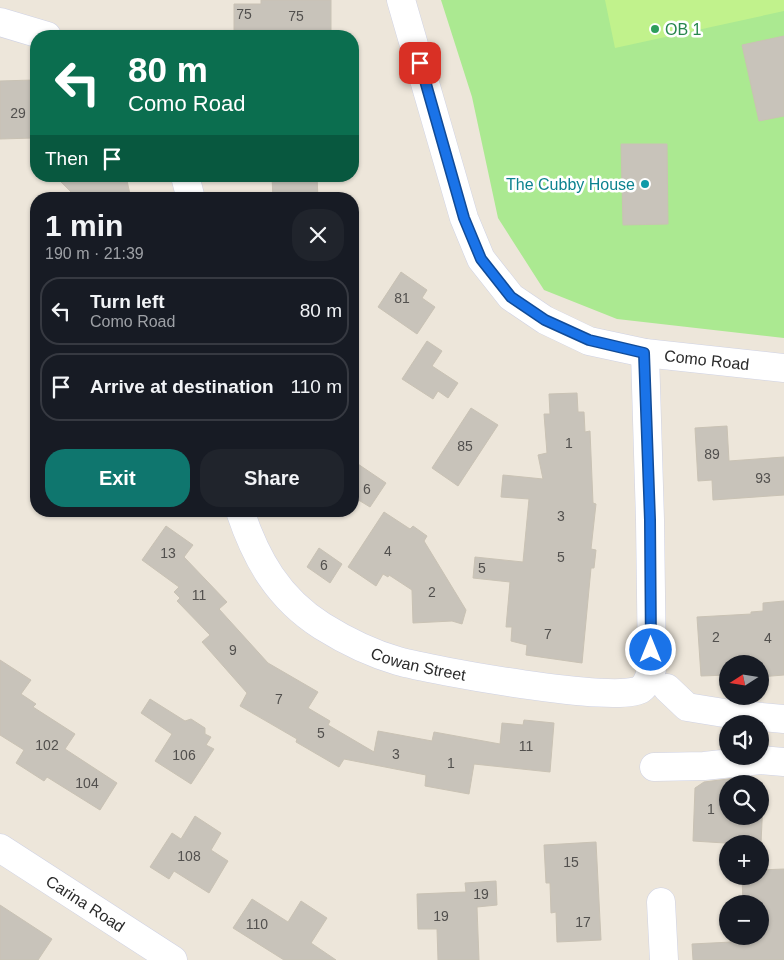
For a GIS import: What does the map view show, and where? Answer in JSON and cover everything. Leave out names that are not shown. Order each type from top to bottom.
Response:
[{"type":"street","name":"Como Road","points":[[401,0],[464,218],[481,259],[511,297],[545,320],[589,340],[644,353],[784,368]]},
{"type":"street","points":[[0,22],[30,31]]},
{"type":"street","points":[[644,353],[650,520],[659,678],[687,707],[730,714],[784,719]]},
{"type":"street","name":"Cowan Street","points":[[242,517],[251,543],[263,568],[280,589],[320,625],[356,646],[398,661],[494,681],[615,694],[640,690],[648,681],[659,678]]},
{"type":"street","points":[[654,767],[704,766],[760,760],[784,762]]},
{"type":"street","name":"Carina Road","points":[[0,848],[173,960]]},
{"type":"street","points":[[661,902],[664,960]]},
{"type":"green space","points":[[441,0],[784,0],[784,338],[617,319],[544,290],[498,218],[472,97]]},
{"type":"green space","name":"OB 1","points":[[605,0],[784,0],[784,11],[615,48]]},
{"type":"building","points":[[261,0],[331,0],[331,30],[234,30],[234,4],[261,4]]},
{"type":"building","points":[[784,36],[784,116],[759,121],[742,45]]},
{"type":"building","points":[[30,80],[30,138],[0,139],[0,81]]},
{"type":"building","name":"The Cubby House","points":[[621,144],[667,144],[668,224],[623,225]]},
{"type":"building","points":[[61,182],[127,182],[129,192],[71,192]]},
{"type":"building","points":[[272,182],[317,182],[318,192],[273,192]]},
{"type":"building","points":[[401,272],[427,290],[422,298],[435,307],[417,334],[378,307]]},
{"type":"building","points":[[427,341],[442,351],[432,366],[458,383],[448,398],[438,391],[433,399],[402,379]]},
{"type":"building","points":[[577,393],[578,412],[584,412],[585,432],[590,431],[593,503],[596,504],[591,549],[596,550],[594,568],[591,568],[582,663],[526,655],[527,645],[511,641],[512,627],[506,627],[510,582],[473,578],[475,557],[523,562],[529,499],[501,497],[503,475],[543,479],[538,455],[547,453],[544,414],[550,414],[549,394]]},
{"type":"building","points":[[471,408],[498,425],[458,486],[432,468]]},
{"type":"building","points":[[727,426],[729,461],[784,457],[784,495],[713,500],[712,480],[698,481],[695,428]]},
{"type":"building","points":[[359,465],[386,483],[370,507],[359,500]]},
{"type":"building","points":[[384,512],[410,529],[413,526],[427,536],[424,541],[466,610],[462,624],[452,621],[413,623],[412,590],[389,575],[388,577],[383,574],[376,586],[348,567]]},
{"type":"building","points":[[166,526],[193,545],[184,557],[227,602],[219,609],[268,663],[318,692],[308,708],[330,721],[328,725],[374,752],[378,731],[432,741],[434,732],[500,744],[502,723],[523,725],[524,720],[554,723],[550,772],[474,764],[469,794],[425,786],[426,775],[344,759],[339,767],[296,742],[297,739],[240,706],[247,693],[202,642],[210,635],[177,601],[180,598],[174,592],[179,587],[142,560]]},
{"type":"building","points":[[319,548],[342,564],[330,583],[307,567]]},
{"type":"building","points":[[784,601],[784,675],[769,676],[769,655],[719,655],[719,675],[701,676],[697,617],[751,614],[751,612],[763,611],[763,603]]},
{"type":"building","points":[[0,660],[31,680],[21,694],[36,704],[33,707],[75,734],[65,749],[117,783],[100,810],[47,777],[44,781],[16,763],[24,750],[0,735]]},
{"type":"building","points":[[150,699],[185,721],[191,719],[205,728],[205,734],[211,737],[206,745],[214,749],[191,784],[155,761],[172,734],[141,713]]},
{"type":"building","points":[[719,780],[719,825],[762,825],[761,835],[719,835],[719,843],[693,841],[695,788],[704,782]]},
{"type":"building","points":[[195,816],[221,833],[211,850],[228,861],[209,893],[174,871],[169,879],[150,867],[172,833],[181,839]]},
{"type":"building","points":[[596,842],[601,940],[557,942],[556,912],[551,913],[550,883],[546,883],[544,845]]},
{"type":"building","points":[[784,869],[784,960],[693,960],[692,944],[719,943],[719,945],[769,945],[769,895],[743,895],[742,885],[769,885],[769,870]]},
{"type":"building","points":[[496,881],[497,905],[477,907],[479,960],[438,960],[437,929],[418,929],[417,894],[466,892],[465,883]]},
{"type":"building","points":[[252,899],[288,922],[301,901],[327,918],[311,943],[336,960],[284,960],[233,928]]},
{"type":"building","points":[[0,905],[52,939],[38,960],[0,960]]},
{"type":"place","name":"OB 1","points":[[655,29]]},
{"type":"place","name":"The Cubby House","points":[[645,184]]},
{"type":"route","points":[[420,63],[464,218],[481,259],[511,297],[545,320],[589,340],[644,353],[650,520],[651,650]]}]
